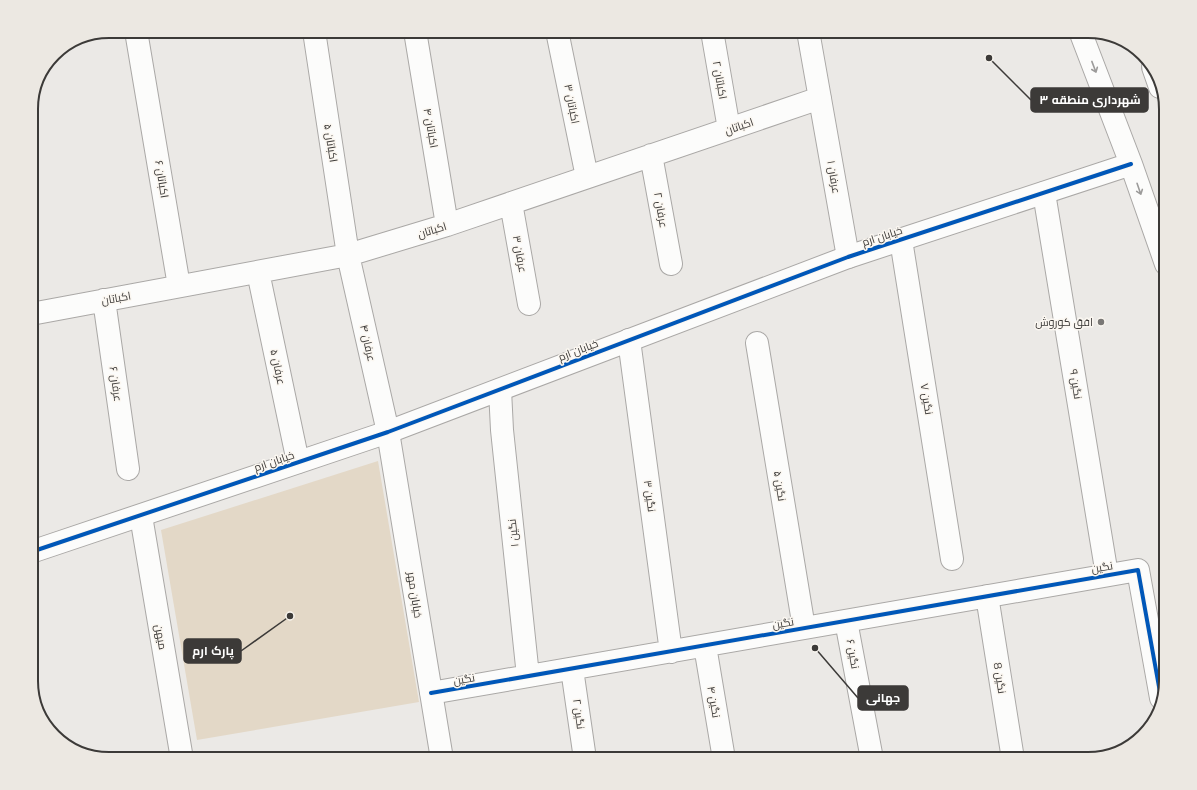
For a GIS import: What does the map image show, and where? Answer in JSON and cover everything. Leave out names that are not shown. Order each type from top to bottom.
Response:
[{"type":"street","name":"اکباتان ۶","points":[[137,38],[179,286]]},
{"type":"street","name":"اکباتان ۵","points":[[315,38],[348,255]]},
{"type":"street","name":"اکباتان ۴","points":[[416,38],[447,225]]},
{"type":"street","name":"اکباتان ۳","points":[[558,38],[587,177]]},
{"type":"street","name":"اکباتان ۲","points":[[713,38],[729,129]]},
{"type":"street","name":"عرفان ۱","points":[[809,38],[848,257]]},
{"type":"street","points":[[1083,38],[1131,164],[1159,244]]},
{"type":"street","name":"اکباتان","points":[[38,313],[348,255],[447,225],[820,98]]},
{"type":"street","name":"عرفان ۲","points":[[651,155],[671,264]]},
{"type":"street","name":"خیابان ارم","points":[[38,550],[388,432],[848,257],[1131,164]]},
{"type":"street","name":"نگین ۹","points":[[1044,193],[1107,575]]},
{"type":"street","name":"عرفان ۳","points":[[511,203],[529,304]]},
{"type":"street","name":"نگین ۷","points":[[901,240],[952,559]]},
{"type":"street","name":"عرفان ۴","points":[[348,255],[388,432]]},
{"type":"street","name":"عرفان ۵","points":[[258,272],[298,462]]},
{"type":"street","name":"عرفان ۶","points":[[104,300],[128,469]]},
{"type":"street","name":"نگین ۳","points":[[629,340],[670,652]]},
{"type":"street","name":"نگین ۵","points":[[757,343],[804,628]]},
{"type":"street","name":"نگین ۱","points":[[500,390],[502,430],[528,676]]},
{"type":"street","name":"خیابان مهر","points":[[388,432],[441,752]]},
{"type":"street","name":"میهن","points":[[141,516],[181,752]]},
{"type":"street","name":"نگین","points":[[431,694],[1138,570],[1159,685]]},
{"type":"street","name":"نگین 8","points":[[988,596],[1012,752]]},
{"type":"street","name":"نگین ۶","points":[[846,621],[871,752]]},
{"type":"street","name":"نگین ۴","points":[[704,646],[723,752]]},
{"type":"street","name":"نگین ۲","points":[[572,669],[584,752]]},
{"type":"shaded area","points":[[378,461],[419,702],[197,740],[161,530]]},
{"type":"cycle path","points":[[38,550],[388,432],[848,257],[1131,164]]},
{"type":"cycle path","points":[[431,693],[1138,570],[1159,685]]},
{"type":"place","name":"شهرداری منطقه ۳","points":[[989,58]]},
{"type":"place","name":"افق کوروش","points":[[1101,322]]},
{"type":"place","name":"پارک ارم","points":[[290,616]]},
{"type":"place","name":"جهانی","points":[[815,648]]}]
